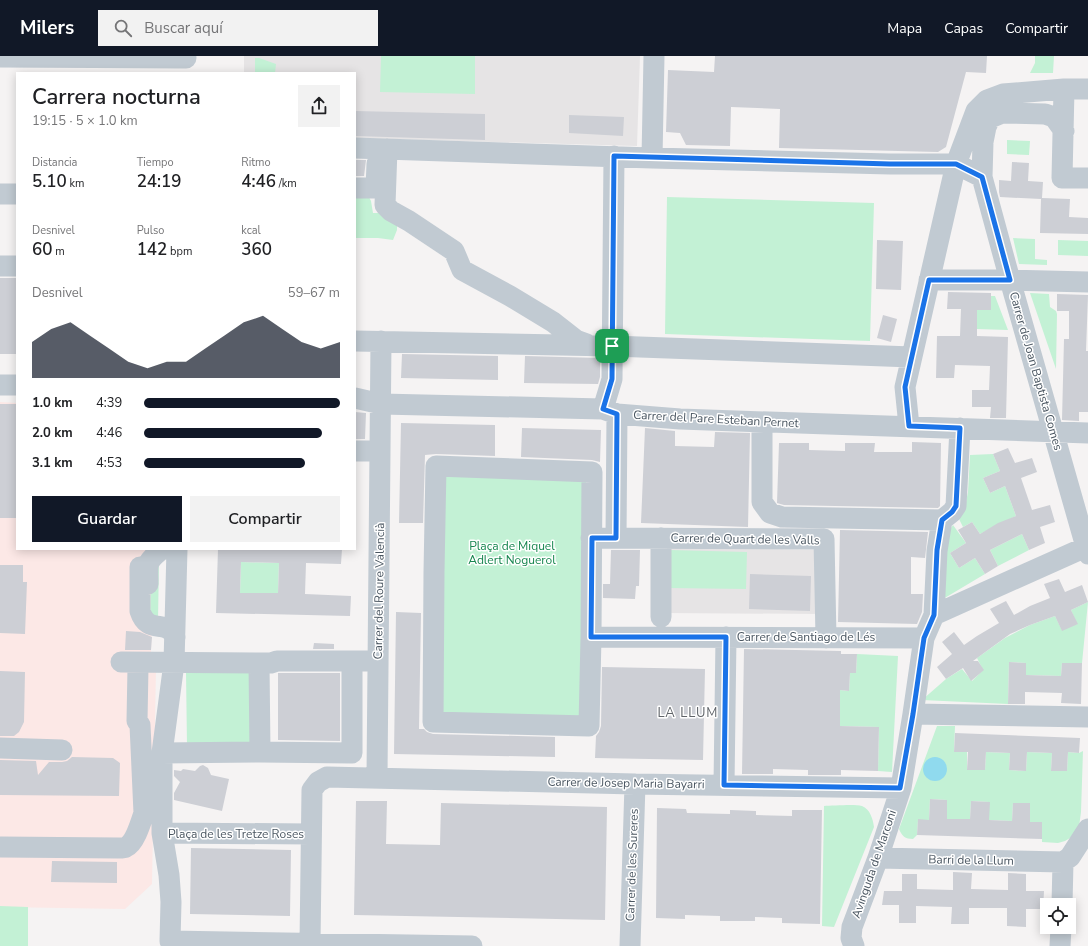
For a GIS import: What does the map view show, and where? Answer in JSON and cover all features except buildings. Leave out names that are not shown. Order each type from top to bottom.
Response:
[{"type":"street","points":[[652,158],[654,56]]},
{"type":"street","points":[[0,57],[113,65],[186,62]]},
{"type":"street","points":[[1064,89],[1062,178],[1088,178]]},
{"type":"street","points":[[909,426],[905,387],[956,164],[976,111],[987,100],[995,96],[1012,92],[1088,89]]},
{"type":"street","name":"Carrer de Joan Baptista Comes","points":[[1064,131],[1054,117],[1045,114],[1002,113],[990,118],[986,127],[983,142],[982,177],[1087,549]]},
{"type":"street","points":[[356,148],[652,158],[890,164],[956,164],[982,177]]},
{"type":"street","points":[[356,188],[376,188],[382,149]]},
{"type":"street","points":[[382,149],[385,205],[391,211],[409,221],[454,252],[462,270],[510,296],[553,322],[576,340],[584,344],[612,346]]},
{"type":"street","points":[[614,156],[612,379],[610,411],[616,538]]},
{"type":"street","points":[[0,194],[16,194]]},
{"type":"street","points":[[0,266],[16,266]]},
{"type":"street","points":[[929,280],[1088,282]]},
{"type":"street","points":[[356,341],[612,346],[912,357]]},
{"type":"street","name":"Carrer del Roure Valencià","points":[[377,778],[381,341]]},
{"type":"street","points":[[0,385],[16,385]]},
{"type":"street","name":"Carrer del Pare Esteban Pernet","points":[[356,398],[381,404],[610,411],[680,419],[1088,433]]},
{"type":"street","name":"Carrer de Quart de les Valls","points":[[762,422],[762,502],[770,513],[782,517],[942,520]]},
{"type":"street","points":[[942,520],[952,512],[956,506],[960,428]]},
{"type":"street","points":[[356,451],[380,451]]},
{"type":"street","points":[[436,466],[592,472],[592,538],[589,726],[433,722],[436,466]]},
{"type":"street","name":"Avinguda de Marconi","points":[[853,936],[900,788],[924,638],[934,615],[937,550],[942,520]]},
{"type":"street","name":"Carrer de Quart de les Valls","points":[[592,538],[824,539],[826,638]]},
{"type":"street","points":[[661,538],[661,618]]},
{"type":"street","points":[[934,615],[1087,549]]},
{"type":"street","points":[[147,607],[148,563],[150,559],[161,550]]},
{"type":"street","points":[[177,550],[174,663],[162,753],[162,834],[169,875],[171,902],[167,944],[310,943],[472,946]]},
{"type":"street","points":[[140,567],[140,610],[142,616],[146,622],[152,626],[168,628],[175,637]]},
{"type":"street","name":"Carrer de Santiago de Lés","points":[[591,637],[924,638]]},
{"type":"street","points":[[724,785],[726,637]]},
{"type":"street","points":[[0,847],[119,848],[126,847],[130,844],[144,813],[140,725],[144,721],[135,665],[174,663],[271,663],[277,661],[378,662]]},
{"type":"street","points":[[162,753],[352,753],[352,661]]},
{"type":"street","points":[[259,663],[260,752]]},
{"type":"street","points":[[913,714],[1088,717]]},
{"type":"street","points":[[0,748],[62,750]]},
{"type":"street","name":"Plaça de les Tretze Roses","points":[[310,943],[312,790],[318,782],[327,777],[352,777]]},
{"type":"street","name":"Carrer de Josep Maria Bayarri","points":[[352,777],[635,784],[900,788]]},
{"type":"street","name":"Carrer de les Sureres","points":[[630,946],[635,784]]},
{"type":"street","points":[[1064,898],[1074,856],[1088,829]]},
{"type":"street","name":"Plaça de les Tretze Roses","points":[[162,834],[311,834]]},
{"type":"street","name":"Barri de la Llum","points":[[878,858],[1074,856]]},
{"type":"street","points":[[1060,946],[1061,934]]},
{"type":"shaded area","points":[[244,56],[640,56],[637,146],[356,138],[356,72],[244,72]]},
{"type":"shaded area","points":[[0,402],[16,403],[16,550],[159,550],[152,621],[151,651],[151,667],[156,668],[152,884],[125,909],[0,907]]},
{"type":"shaded area","points":[[667,547],[822,550],[821,614],[665,613]]},
{"type":"green space","points":[[381,56],[475,56],[475,94],[380,92]]},
{"type":"green space","points":[[1035,56],[1054,56],[1053,73],[1030,73],[1035,63]]},
{"type":"green space","points":[[255,58],[276,64],[275,72],[255,72]]},
{"type":"green space","points":[[1007,140],[1030,141],[1029,155],[1007,154]]},
{"type":"green space","points":[[356,195],[368,195],[371,201],[373,213],[383,213],[397,223],[397,230],[393,240],[356,238]]},
{"type":"green space","points":[[667,197],[874,203],[870,341],[665,334]]},
{"type":"green space","points":[[1013,238],[1035,239],[1035,259],[1047,260],[1047,265],[1019,264]]},
{"type":"green space","points":[[1058,240],[1088,241],[1088,256],[1058,255]]},
{"type":"green space","points":[[1030,293],[1049,294],[1050,307],[1056,311],[1056,369]]},
{"type":"green space","points":[[991,296],[995,296],[1008,330],[977,329],[977,310],[991,310]]},
{"type":"green space","points":[[993,454],[1000,471],[983,478],[990,493],[1005,486],[1016,516],[980,534],[972,522],[963,527],[959,519],[966,502],[968,492],[970,455]]},
{"type":"green space","name":"Plaça de Miquel Adlert Noguerol","points":[[442,476],[586,479],[581,718],[437,715]]},
{"type":"green space","points":[[953,525],[966,543],[950,553],[959,568],[975,558],[985,574],[943,599],[946,535]]},
{"type":"green space","points":[[1022,534],[1029,550],[998,566],[990,550]]},
{"type":"green space","points":[[670,550],[747,552],[746,589],[668,588]]},
{"type":"green space","points":[[159,561],[158,621],[150,621],[151,567]]},
{"type":"green space","points":[[241,562],[279,563],[278,593],[240,593]]},
{"type":"green space","points":[[1088,602],[1082,663],[1062,663],[1061,676],[1026,675],[1026,663],[1009,662],[1008,704],[922,700],[946,679],[962,669],[972,681],[983,670],[977,658],[1005,638],[1030,625],[1055,616],[1062,630],[1077,624],[1071,610]]},
{"type":"green space","points":[[857,654],[898,656],[892,772],[878,771],[879,727],[840,726],[840,690],[849,691],[850,673],[856,673]]},
{"type":"green space","points":[[250,671],[251,745],[187,746],[186,672]]},
{"type":"green space","points":[[937,726],[955,726],[954,752],[967,752],[967,770],[985,770],[986,752],[1010,753],[1009,770],[1026,771],[1027,752],[1052,753],[1051,771],[1067,771],[1068,752],[1079,753],[1083,751],[1081,812],[1079,827],[1070,838],[1065,841],[1058,843],[1042,842],[1042,822],[1030,822],[1030,803],[1013,803],[1012,821],[989,820],[989,802],[971,801],[970,819],[947,819],[947,800],[930,799],[929,820],[918,820],[917,835],[913,839],[904,837],[899,829]]},
{"type":"green space","points":[[858,805],[865,807],[872,818],[874,827],[834,927],[822,926],[824,806]]},
{"type":"green space","points":[[0,906],[28,907],[28,946],[0,946]]},
{"type":"water","points":[[935,757],[940,758],[946,764],[946,774],[940,780],[935,781],[930,780],[924,774],[923,769],[924,764],[930,758]]},
{"type":"district","name":"LA LLUM","points":[[688,712]]},
{"type":"route","points":[[614,156],[890,164],[956,164],[982,177],[1010,280],[929,280],[905,387],[909,426],[960,428],[956,506],[952,512],[942,520],[937,550],[934,615],[924,638],[900,788],[724,785],[726,637],[591,637],[592,538],[616,538],[617,414],[603,409],[612,379],[612,346],[614,156]]}]
